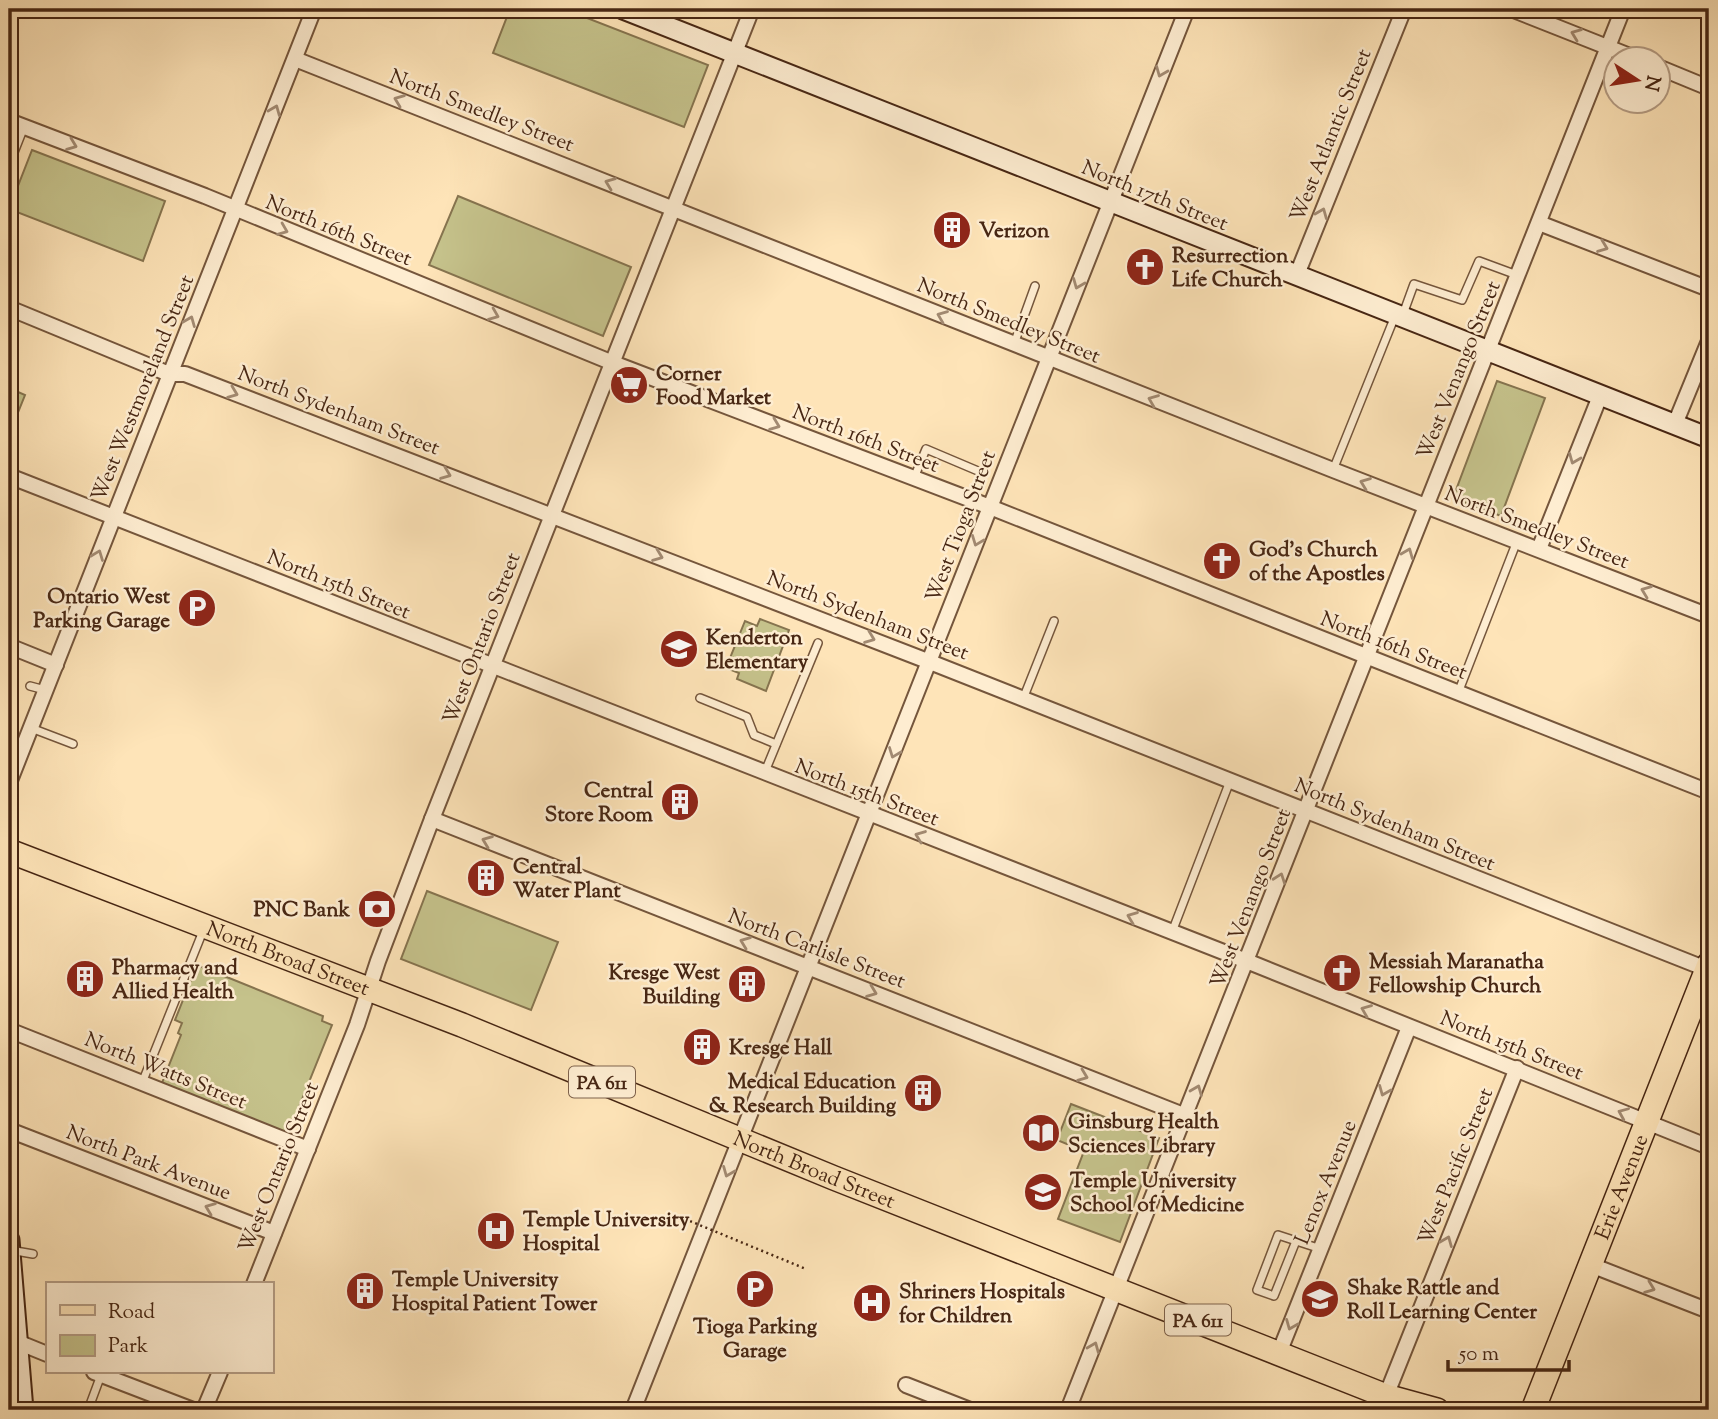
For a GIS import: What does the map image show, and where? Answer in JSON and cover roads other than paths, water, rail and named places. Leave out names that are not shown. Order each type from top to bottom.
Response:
[{"type":"main road","name":"North Broad Street","points":[[9,851],[369,989],[1386,1396],[1413,1410]]},
{"type":"main road","name":"Erie Avenue","points":[[1533,1410],[1709,967]]},
{"type":"main road","name":"North Broad Street","points":[[1386,1396],[1437,1410]]},
{"type":"street","name":"West Westmoreland Street","points":[[9,783],[314,9]]},
{"type":"street","name":"North 17th Street","points":[[623,9],[1709,438]]},
{"type":"street","name":"West Ontario Street","points":[[255,1282],[308,1149],[432,819],[752,9]]},
{"type":"street","name":"West Tioga Street","points":[[633,1410],[870,816],[1186,9]]},
{"type":"street","name":"West Atlantic Street","points":[[1296,277],[1404,9]]},
{"type":"street","points":[[1511,9],[1605,46]]},
{"type":"street","name":"West Venango Street","points":[[1608,46],[1623,9]]},
{"type":"street","name":"North Smedley Street","points":[[295,59],[1426,507],[1709,616]]},
{"type":"street","name":"West Venango Street","points":[[1069,1410],[1602,62]]},
{"type":"street","points":[[1672,73],[1709,88]]},
{"type":"street","name":"North 16th Street","points":[[9,121],[613,363],[990,507],[1709,792]]},
{"type":"street","points":[[1539,223],[1709,289]]},
{"type":"street","name":"North Sydenham Street","points":[[9,309],[169,374],[185,374],[552,514],[1709,967]]},
{"type":"street","points":[[1675,424],[1709,341]]},
{"type":"street","points":[[1539,549],[1600,396]]},
{"type":"street","name":"North 15th Street","points":[[9,476],[764,775],[1517,1068],[1709,1147]]},
{"type":"street","points":[[9,646],[56,665]]},
{"type":"street","name":"North Carlisle Street","points":[[432,819],[1186,1116]]},
{"type":"street","name":"Lenox Avenue","points":[[1279,1353],[1409,1027]]},
{"type":"street","name":"North Watts Street","points":[[9,1030],[308,1149]]},
{"type":"street","name":"West Pacific Street","points":[[1386,1396],[1517,1068]]},
{"type":"street","name":"North Park Avenue","points":[[9,1130],[274,1233]]},
{"type":"street","points":[[9,1240],[13,1340],[23,1410]]},
{"type":"street","points":[[1591,1265],[1709,1311]]},
{"type":"street","points":[[13,1340],[46,1353]]},
{"type":"street","points":[[100,1374],[193,1410]]},
{"type":"street","points":[[204,1410],[219,1374]]},
{"type":"street","points":[[906,1385],[970,1410]]},
{"type":"lane","points":[[9,166],[24,127]]},
{"type":"lane","points":[[1333,470],[1414,284],[1462,300],[1479,261],[1518,276]]},
{"type":"lane","points":[[1014,344],[1035,286]]},
{"type":"lane","points":[[914,478],[926,449],[978,471]]},
{"type":"lane","points":[[1458,694],[1517,541]]},
{"type":"lane","points":[[1023,699],[1054,621]]},
{"type":"lane","points":[[764,775],[818,643]]},
{"type":"lane","points":[[30,686],[46,690]]},
{"type":"lane","points":[[700,698],[747,717],[754,735],[776,744]]},
{"type":"lane","points":[[30,728],[73,744]]},
{"type":"lane","points":[[1172,933],[1230,781]]},
{"type":"lane","points":[[142,1083],[205,926]]},
{"type":"lane","points":[[1296,1241],[1274,1296],[1257,1290],[1278,1235],[1322,1249]]},
{"type":"lane","points":[[10,1250],[33,1254]]},
{"type":"lane","points":[[88,1410],[97,1374]]},
{"type":"place","name":"Verizon","points":[[952,230]]},
{"type":"place","name":"Resurrection Life Church","points":[[1145,267]]},
{"type":"place","name":"Corner Food Market","points":[[629,385]]},
{"type":"place","name":"God's Church of the Apostles","points":[[1222,561]]},
{"type":"place","name":"Ontario West Parking Garage","points":[[197,608]]},
{"type":"place","name":"Kenderton Elementary","points":[[679,649]]},
{"type":"place","name":"Central Store Room","points":[[680,802]]},
{"type":"place","name":"Central Water Plant","points":[[486,878]]},
{"type":"place","name":"PNC Bank","points":[[377,909]]},
{"type":"place","name":"Messiah Maranatha Fellowship Church","points":[[1342,973]]},
{"type":"place","name":"Pharmacy and Allied Health","points":[[85,979]]},
{"type":"place","name":"Kresge West Building","points":[[747,984]]},
{"type":"place","name":"Kresge Hall","points":[[702,1047]]},
{"type":"place","name":"Medical Education & Research Building","points":[[923,1093]]},
{"type":"place","name":"Ginsburg Health Sciences Library","points":[[1041,1133]]},
{"type":"place","name":"Temple University School of Medicine","points":[[1043,1192]]},
{"type":"place","name":"Temple University Hospital","points":[[496,1231]]},
{"type":"place","name":"Tioga Parking Garage","points":[[755,1289]]},
{"type":"place","name":"Temple University Hospital Patient Tower","points":[[365,1291]]},
{"type":"place","name":"Shake Rattle and Roll Learning Center","points":[[1320,1299]]},
{"type":"place","name":"Shriners Hospitals for Children","points":[[872,1303]]}]
